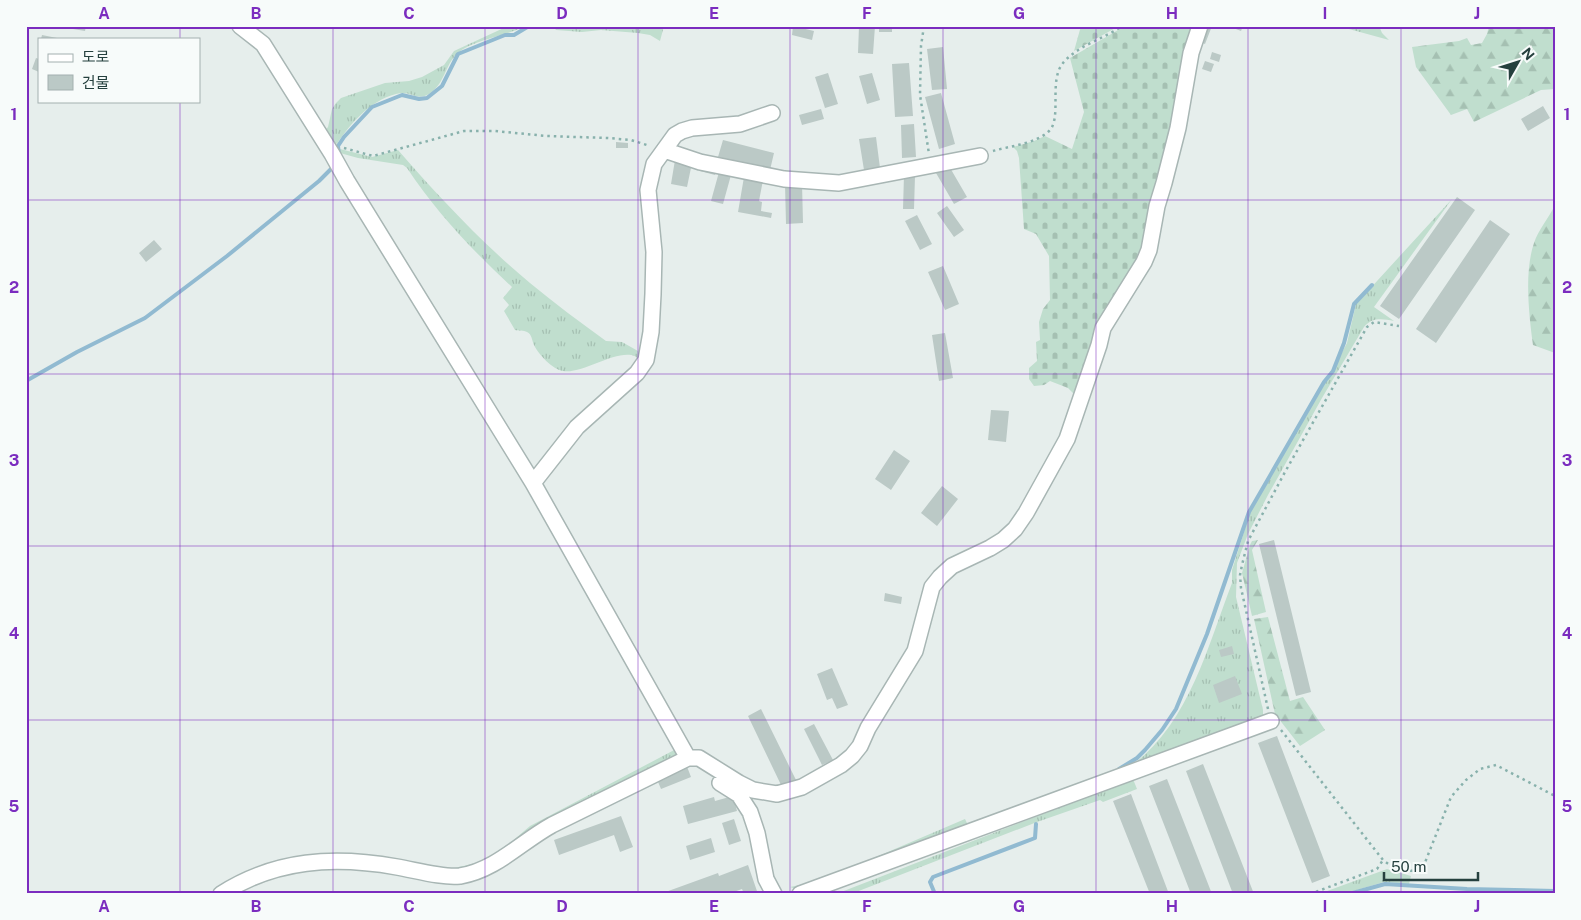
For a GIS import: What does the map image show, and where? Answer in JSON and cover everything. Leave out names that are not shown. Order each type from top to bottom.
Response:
[{"type":"street","points":[[240,26],[263,44],[533,483],[688,758]]},
{"type":"street","points":[[260,26],[263,44]]},
{"type":"street","points":[[221,894],[233,886],[260,874],[312,862],[349,861],[375,863],[440,875],[458,876],[470,874],[494,865],[533,835],[688,758],[699,758],[739,784],[753,790],[777,794],[802,787],[841,765],[852,756],[860,746],[868,728],[915,651],[932,587],[952,566],[990,548],[1015,529],[1067,439],[1094,361],[1103,328],[1144,262],[1149,250],[1157,206],[1178,128],[1191,54],[1200,26]]},
{"type":"street","points":[[533,483],[577,427],[637,373],[646,360],[651,332],[654,252],[648,190],[654,164],[675,135],[692,128],[740,124],[772,113]]},
{"type":"street","points":[[664,150],[700,162],[784,179],[839,183],[980,156]]},
{"type":"street","points":[[800,894],[1271,721]]},
{"type":"street","points":[[704,773],[739,795],[745,803],[757,833],[766,879],[774,894]]},
{"type":"path","points":[[924,26],[921,46],[920,96],[930,165]]},
{"type":"path","points":[[980,156],[1033,140],[1049,132],[1053,125],[1056,103],[1055,86],[1062,64],[1070,56],[1122,26]]},
{"type":"path","points":[[320,136],[338,146],[373,156],[464,132],[495,131],[546,136],[631,140],[664,150]]},
{"type":"path","points":[[1399,326],[1374,322],[1367,327],[1248,541],[1240,575],[1241,588],[1271,721],[1285,734],[1383,860],[1391,866],[1409,871],[1418,870],[1424,865],[1451,797],[1466,780],[1480,769],[1496,765],[1555,796]]},
{"type":"path","points":[[1310,894],[1377,869],[1383,860]]},
{"type":"green space","points":[[508,26],[525,26],[481,41],[458,53],[453,58],[441,81],[427,95],[420,97],[401,93],[391,95],[373,105],[356,119],[337,144],[322,134],[328,127],[332,109],[341,98],[385,83],[409,81],[422,77],[444,65],[454,51]]},
{"type":"green space","points":[[553,26],[664,26],[660,41],[650,35],[638,33],[601,30],[582,32],[556,30]]},
{"type":"green space","points":[[1081,26],[1119,26],[1074,51]]},
{"type":"green space","points":[[1125,26],[1196,26],[1149,232],[1077,397],[1068,388],[1050,381],[1044,385],[1034,386],[1029,379],[1029,368],[1037,361],[1036,342],[1040,340],[1039,322],[1043,309],[1050,300],[1049,256],[1036,234],[1024,229],[1019,158],[1017,151],[1013,147],[1045,136],[1072,149],[1084,112],[1070,58]]},
{"type":"green space","points":[[1338,26],[1379,26],[1382,33],[1389,40]]},
{"type":"green space","points":[[1489,26],[1555,26],[1555,89],[1541,90],[1474,122],[1467,109],[1451,115],[1416,67],[1412,47],[1459,41],[1467,38],[1471,45],[1482,43]]},
{"type":"green space","points":[[340,149],[372,157],[398,150],[461,219],[512,268],[548,298],[606,341],[622,342],[638,351],[641,361],[632,355],[623,355],[571,371],[559,370],[550,365],[536,349],[530,334],[526,331],[515,330],[504,311],[509,305],[503,298],[512,287],[456,231],[407,168],[403,165],[358,158],[340,153]]},
{"type":"green space","points":[[1452,199],[1374,307],[1394,321],[1374,320],[1364,327],[1268,495],[1248,534],[1237,563],[1236,597],[1263,716],[1130,767],[1150,749],[1167,729],[1182,707],[1194,683],[1232,583],[1232,570],[1251,510],[1325,382],[1334,371],[1347,343],[1356,304]]},
{"type":"green space","points":[[1555,205],[1555,353],[1533,345],[1528,280],[1534,243]]},
{"type":"green space","points":[[1258,540],[1252,550],[1266,612],[1252,616],[1242,573],[1250,545],[1252,541]]},
{"type":"green space","points":[[1268,617],[1290,701],[1303,697],[1325,730],[1300,746],[1275,714],[1254,619]]},
{"type":"green space","points":[[678,748],[682,755],[494,862],[466,871],[323,856],[382,857],[444,868],[455,868],[480,862],[503,849],[530,826]]},
{"type":"green space","points":[[1133,779],[1137,789],[1103,802],[1100,800],[1037,822],[851,894],[836,894]]},
{"type":"green space","points":[[965,819],[970,829],[802,891],[790,887],[834,875]]},
{"type":"green space","points":[[1387,869],[1411,876],[1409,884],[1384,882],[1343,894],[1319,894]]},
{"type":"building","points":[[74,26],[86,26],[85,31],[73,29]]},
{"type":"building","points":[[793,26],[814,31],[812,40],[792,35]]},
{"type":"building","points":[[859,26],[875,26],[873,54],[858,53]]},
{"type":"building","points":[[879,26],[892,26],[892,32],[879,32]]},
{"type":"building","points":[[1204,26],[1212,26],[1205,44],[1198,41]]},
{"type":"building","points":[[1228,26],[1243,26],[1241,31]]},
{"type":"building","points":[[42,35],[57,38],[41,38]]},
{"type":"building","points":[[943,47],[947,89],[932,90],[927,49]]},
{"type":"building","points":[[1212,52],[1221,55],[1219,62],[1210,59]]},
{"type":"building","points":[[36,58],[38,59],[38,72],[32,69]]},
{"type":"building","points":[[1205,61],[1214,64],[1211,72],[1202,69]]},
{"type":"building","points":[[909,63],[913,116],[895,117],[892,64]]},
{"type":"building","points":[[828,73],[838,104],[825,108],[815,77]]},
{"type":"building","points":[[872,73],[880,100],[867,104],[859,76]]},
{"type":"building","points":[[941,93],[955,144],[939,149],[925,97]]},
{"type":"building","points":[[1543,106],[1550,118],[1528,131],[1521,119]]},
{"type":"building","points":[[821,109],[824,119],[802,125],[799,115]]},
{"type":"building","points":[[914,124],[916,157],[902,158],[901,125]]},
{"type":"building","points":[[876,137],[880,168],[864,170],[859,139]]},
{"type":"building","points":[[723,140],[774,153],[770,170],[718,157]]},
{"type":"building","points":[[616,142],[628,143],[628,148],[616,148]]},
{"type":"building","points":[[675,160],[692,163],[687,187],[671,184]]},
{"type":"building","points":[[701,165],[717,169],[715,175],[700,171]]},
{"type":"building","points":[[949,166],[967,197],[954,204],[936,173]]},
{"type":"building","points":[[719,172],[731,175],[723,204],[711,201]]},
{"type":"building","points":[[904,175],[915,176],[914,209],[903,209]]},
{"type":"building","points":[[744,177],[763,180],[759,201],[762,202],[761,211],[772,213],[771,218],[738,212]]},
{"type":"building","points":[[802,183],[803,223],[786,224],[785,184]]},
{"type":"building","points":[[1457,197],[1475,210],[1399,319],[1380,306]]},
{"type":"building","points":[[947,206],[964,230],[954,237],[937,213]]},
{"type":"building","points":[[917,215],[932,244],[920,250],[905,221]]},
{"type":"building","points":[[1490,220],[1510,234],[1436,343],[1416,329]]},
{"type":"building","points":[[154,240],[162,249],[146,262],[139,253]]},
{"type":"building","points":[[943,266],[959,304],[945,310],[928,272]]},
{"type":"building","points":[[945,333],[953,378],[939,381],[932,335]]},
{"type":"building","points":[[991,410],[1009,411],[1006,442],[988,440]]},
{"type":"building","points":[[894,450],[910,461],[891,490],[875,479]]},
{"type":"building","points":[[942,486],[958,499],[937,526],[921,513]]},
{"type":"building","points":[[1274,540],[1311,692],[1296,696],[1259,544]]},
{"type":"building","points":[[885,593],[902,597],[901,604],[884,601]]},
{"type":"building","points":[[1232,646],[1234,654],[1221,657],[1219,650]]},
{"type":"building","points":[[832,668],[848,705],[837,709],[832,698],[827,700],[817,674]]},
{"type":"building","points":[[1235,676],[1242,694],[1219,703],[1213,685]]},
{"type":"building","points":[[761,709],[796,780],[782,787],[748,716]]},
{"type":"building","points":[[814,724],[833,760],[822,765],[804,729]]},
{"type":"building","points":[[1277,736],[1330,876],[1312,883],[1258,743]]},
{"type":"building","points":[[686,764],[691,777],[661,789],[656,777]]},
{"type":"building","points":[[1203,764],[1254,894],[1233,894],[1186,771]]},
{"type":"building","points":[[1167,779],[1212,894],[1191,894],[1149,786]]},
{"type":"building","points":[[1131,794],[1169,894],[1150,894],[1113,801]]},
{"type":"building","points":[[733,796],[737,811],[688,824],[683,806],[714,797],[715,801]]},
{"type":"building","points":[[621,816],[633,847],[620,852],[614,835],[559,855],[554,840]]},
{"type":"building","points":[[734,819],[741,841],[729,845],[722,823]]},
{"type":"building","points":[[711,838],[715,852],[690,860],[686,846]]},
{"type":"building","points":[[748,865],[758,894],[744,894],[742,889],[728,894],[660,894],[718,873],[719,876]]},
{"type":"waterway","points":[[339,155],[338,146],[344,137],[372,107],[402,95],[419,99],[427,98],[442,86],[458,54],[505,35],[514,35],[529,26]]},
{"type":"waterway","points":[[26,381],[77,352],[145,318],[227,256],[319,181],[333,167]]},
{"type":"waterway","points":[[1119,769],[1137,758],[1145,750],[1176,709],[1207,634],[1249,512],[1324,382],[1333,371],[1344,343],[1354,304],[1372,285]]},
{"type":"waterway","points":[[935,894],[930,882],[933,877],[1035,838],[1036,824]]},
{"type":"waterway","points":[[1349,894],[1385,884],[1467,889],[1555,891]]}]
